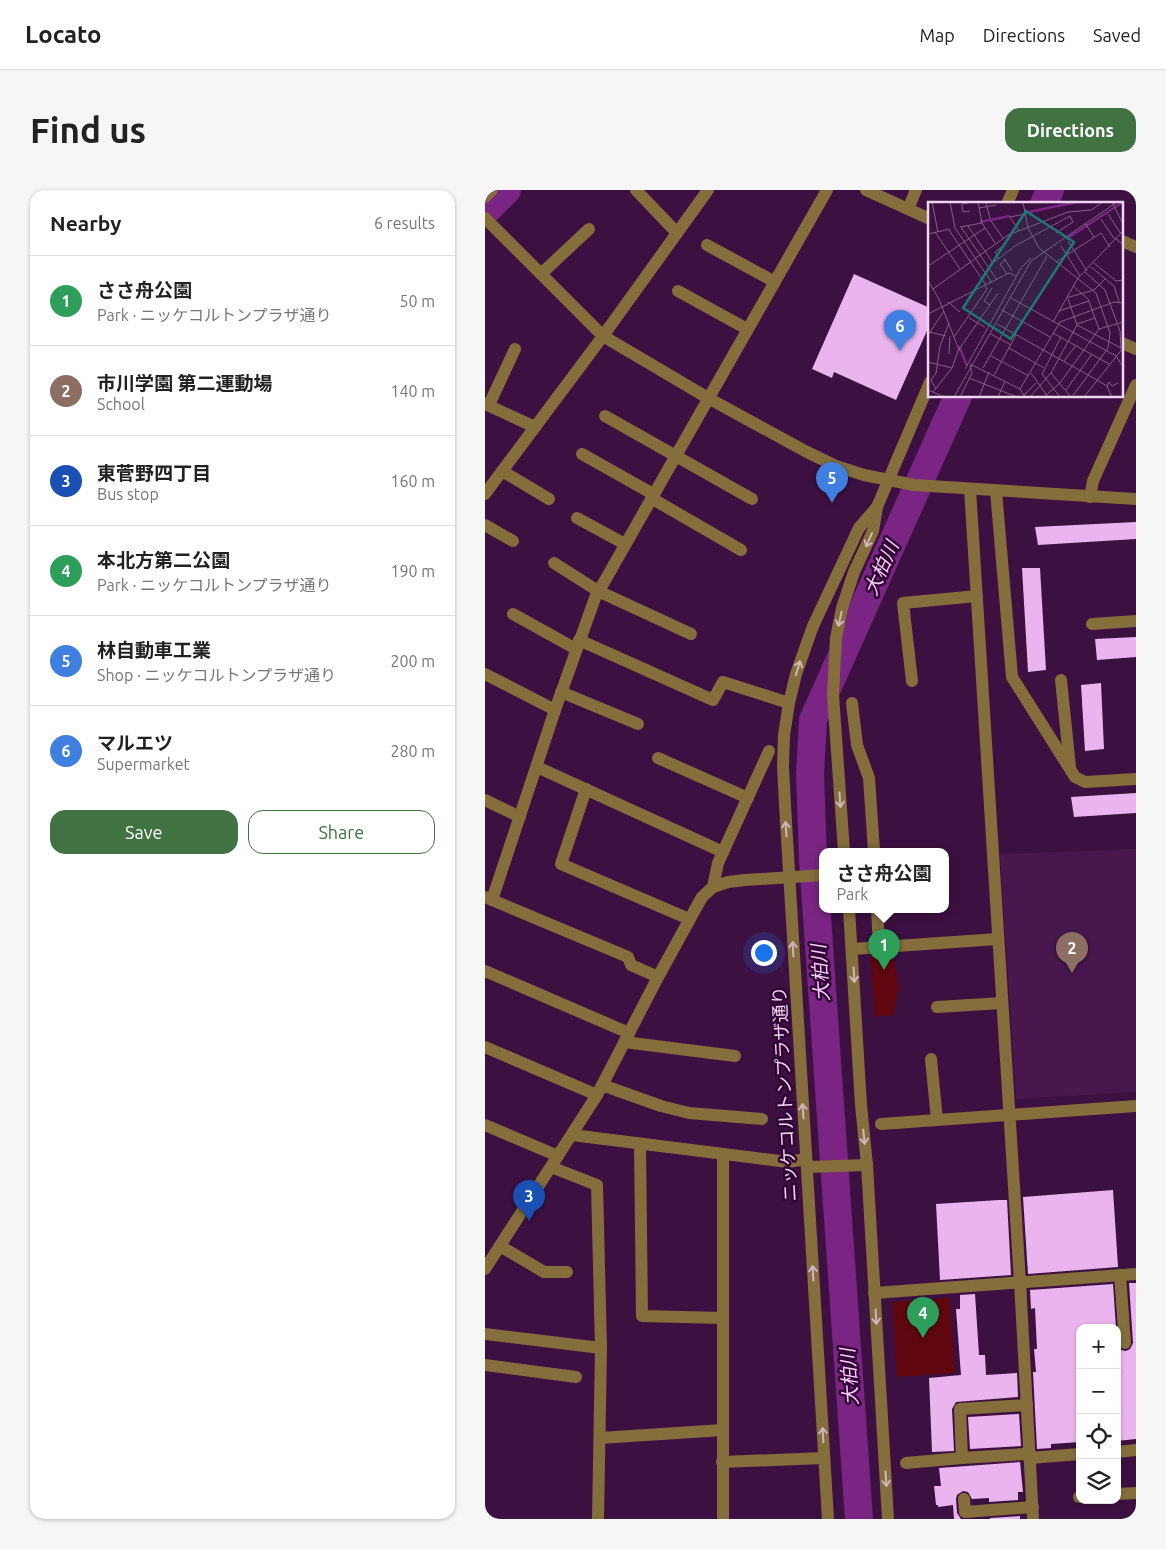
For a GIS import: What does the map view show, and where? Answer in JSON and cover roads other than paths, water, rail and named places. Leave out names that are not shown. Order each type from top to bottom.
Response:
[{"type":"street","points":[[485,197],[492,190]]},
{"type":"street","points":[[635,190],[677,233]]},
{"type":"street","points":[[485,494],[603,336],[708,190]]},
{"type":"street","points":[[658,977],[631,965],[628,957],[489,898],[520,817],[561,692],[598,591],[827,190]]},
{"type":"street","points":[[866,190],[928,218]]},
{"type":"street","points":[[908,209],[916,190]]},
{"type":"street","points":[[1008,202],[1013,190]]},
{"type":"street","points":[[488,225],[541,274],[603,336],[708,398],[821,458],[864,475],[905,484],[938,488],[1136,499]]},
{"type":"street","points":[[541,274],[589,229]]},
{"type":"street","points":[[1123,242],[1136,248]]},
{"type":"street","points":[[707,245],[775,282]]},
{"type":"street","points":[[678,291],[747,330]]},
{"type":"street","points":[[1123,343],[1136,349]]},
{"type":"street","points":[[515,349],[487,404],[535,427]]},
{"type":"street","points":[[1090,497],[1093,481],[1136,385]]},
{"type":"street","name":"ニッケコルトンプラザ通り","points":[[844,848],[833,695],[836,638],[842,608],[854,572],[873,531],[877,507],[928,387]]},
{"type":"street","points":[[605,416],[753,499]]},
{"type":"street","points":[[582,454],[741,550]]},
{"type":"street","points":[[502,471],[549,500]]},
{"type":"street","points":[[964,1499],[965,1512],[1033,1513],[1021,1282],[970,489]]},
{"type":"street","points":[[996,491],[1011,677],[1075,777],[1085,782],[1136,779]]},
{"type":"street","name":"ニッケコルトンプラザ通り","points":[[828,1519],[807,1163],[795,877],[783,767],[784,735],[789,703],[803,652],[859,528],[877,507]]},
{"type":"street","points":[[577,518],[625,544]]},
{"type":"street","points":[[485,525],[513,541]]},
{"type":"street","points":[[554,564],[598,591],[691,634]]},
{"type":"street","points":[[912,681],[903,604],[977,596]]},
{"type":"street","points":[[513,614],[578,645],[713,700],[723,682],[789,703]]},
{"type":"street","points":[[1092,624],[1136,621]]},
{"type":"street","points":[[485,674],[555,710]]},
{"type":"street","points":[[1061,680],[1070,769]]},
{"type":"street","points":[[561,692],[638,724]]},
{"type":"street","points":[[852,703],[857,745],[869,778],[873,848]]},
{"type":"street","points":[[713,887],[718,863],[769,751]]},
{"type":"street","points":[[658,758],[748,798]]},
{"type":"street","points":[[537,767],[723,852]]},
{"type":"street","points":[[586,789],[561,864],[689,919]]},
{"type":"street","points":[[485,800],[520,817]]},
{"type":"street","points":[[485,1269],[600,1090],[658,977],[702,897],[713,887],[728,882],[819,875]]},
{"type":"street","points":[[849,913],[861,1106],[867,1165],[888,1519]]},
{"type":"street","points":[[877,913],[879,948]]},
{"type":"street","points":[[852,949],[998,939]]},
{"type":"street","points":[[485,971],[627,1038],[735,1056]]},
{"type":"street","points":[[937,1007],[1002,1003]]},
{"type":"street","points":[[485,1047],[600,1090],[661,1106],[689,1113],[762,1119]]},
{"type":"street","points":[[931,1059],[937,1120]]},
{"type":"street","points":[[881,1124],[1136,1106]]},
{"type":"street","points":[[485,1125],[597,1186],[601,1348],[598,1519]]},
{"type":"street","points":[[572,1135],[788,1162],[867,1165]]},
{"type":"street","points":[[641,1144],[642,1316],[723,1318]]},
{"type":"street","points":[[723,1155],[723,1519]]},
{"type":"street","points":[[500,1246],[544,1272],[567,1272]]},
{"type":"street","points":[[874,1293],[1136,1274]]},
{"type":"street","points":[[1120,1275],[1125,1343]]},
{"type":"street","points":[[485,1334],[601,1348]]},
{"type":"street","points":[[485,1365],[576,1376]]},
{"type":"street","points":[[962,1458],[960,1409],[1027,1405]]},
{"type":"street","points":[[599,1438],[723,1430]]},
{"type":"street","points":[[1121,1452],[1136,1450]]},
{"type":"street","points":[[906,1463],[1025,1454],[1030,1458],[1076,1454]]},
{"type":"street","points":[[722,1462],[824,1458]]},
{"type":"street","points":[[1121,1494],[1136,1493]]},
{"type":"waterway","points":[[485,212],[507,190]]},
{"type":"waterway","name":"大柏川","points":[[1045,202],[1050,190]]},
{"type":"waterway","name":"大柏川","points":[[859,1519],[813,860],[810,773],[813,720],[957,398]]},
{"type":"place","name":"マルエツ","points":[[900,351]]},
{"type":"place","name":"林自動車工業","points":[[832,503]]},
{"type":"place","name":"ささ舟公園","points":[[884,970]]},
{"type":"place","name":"市川学園 第二運動場","points":[[1072,973]]},
{"type":"place","name":"東菅野四丁目","points":[[529,1221]]},
{"type":"place","name":"本北方第二公園","points":[[923,1338]]}]
